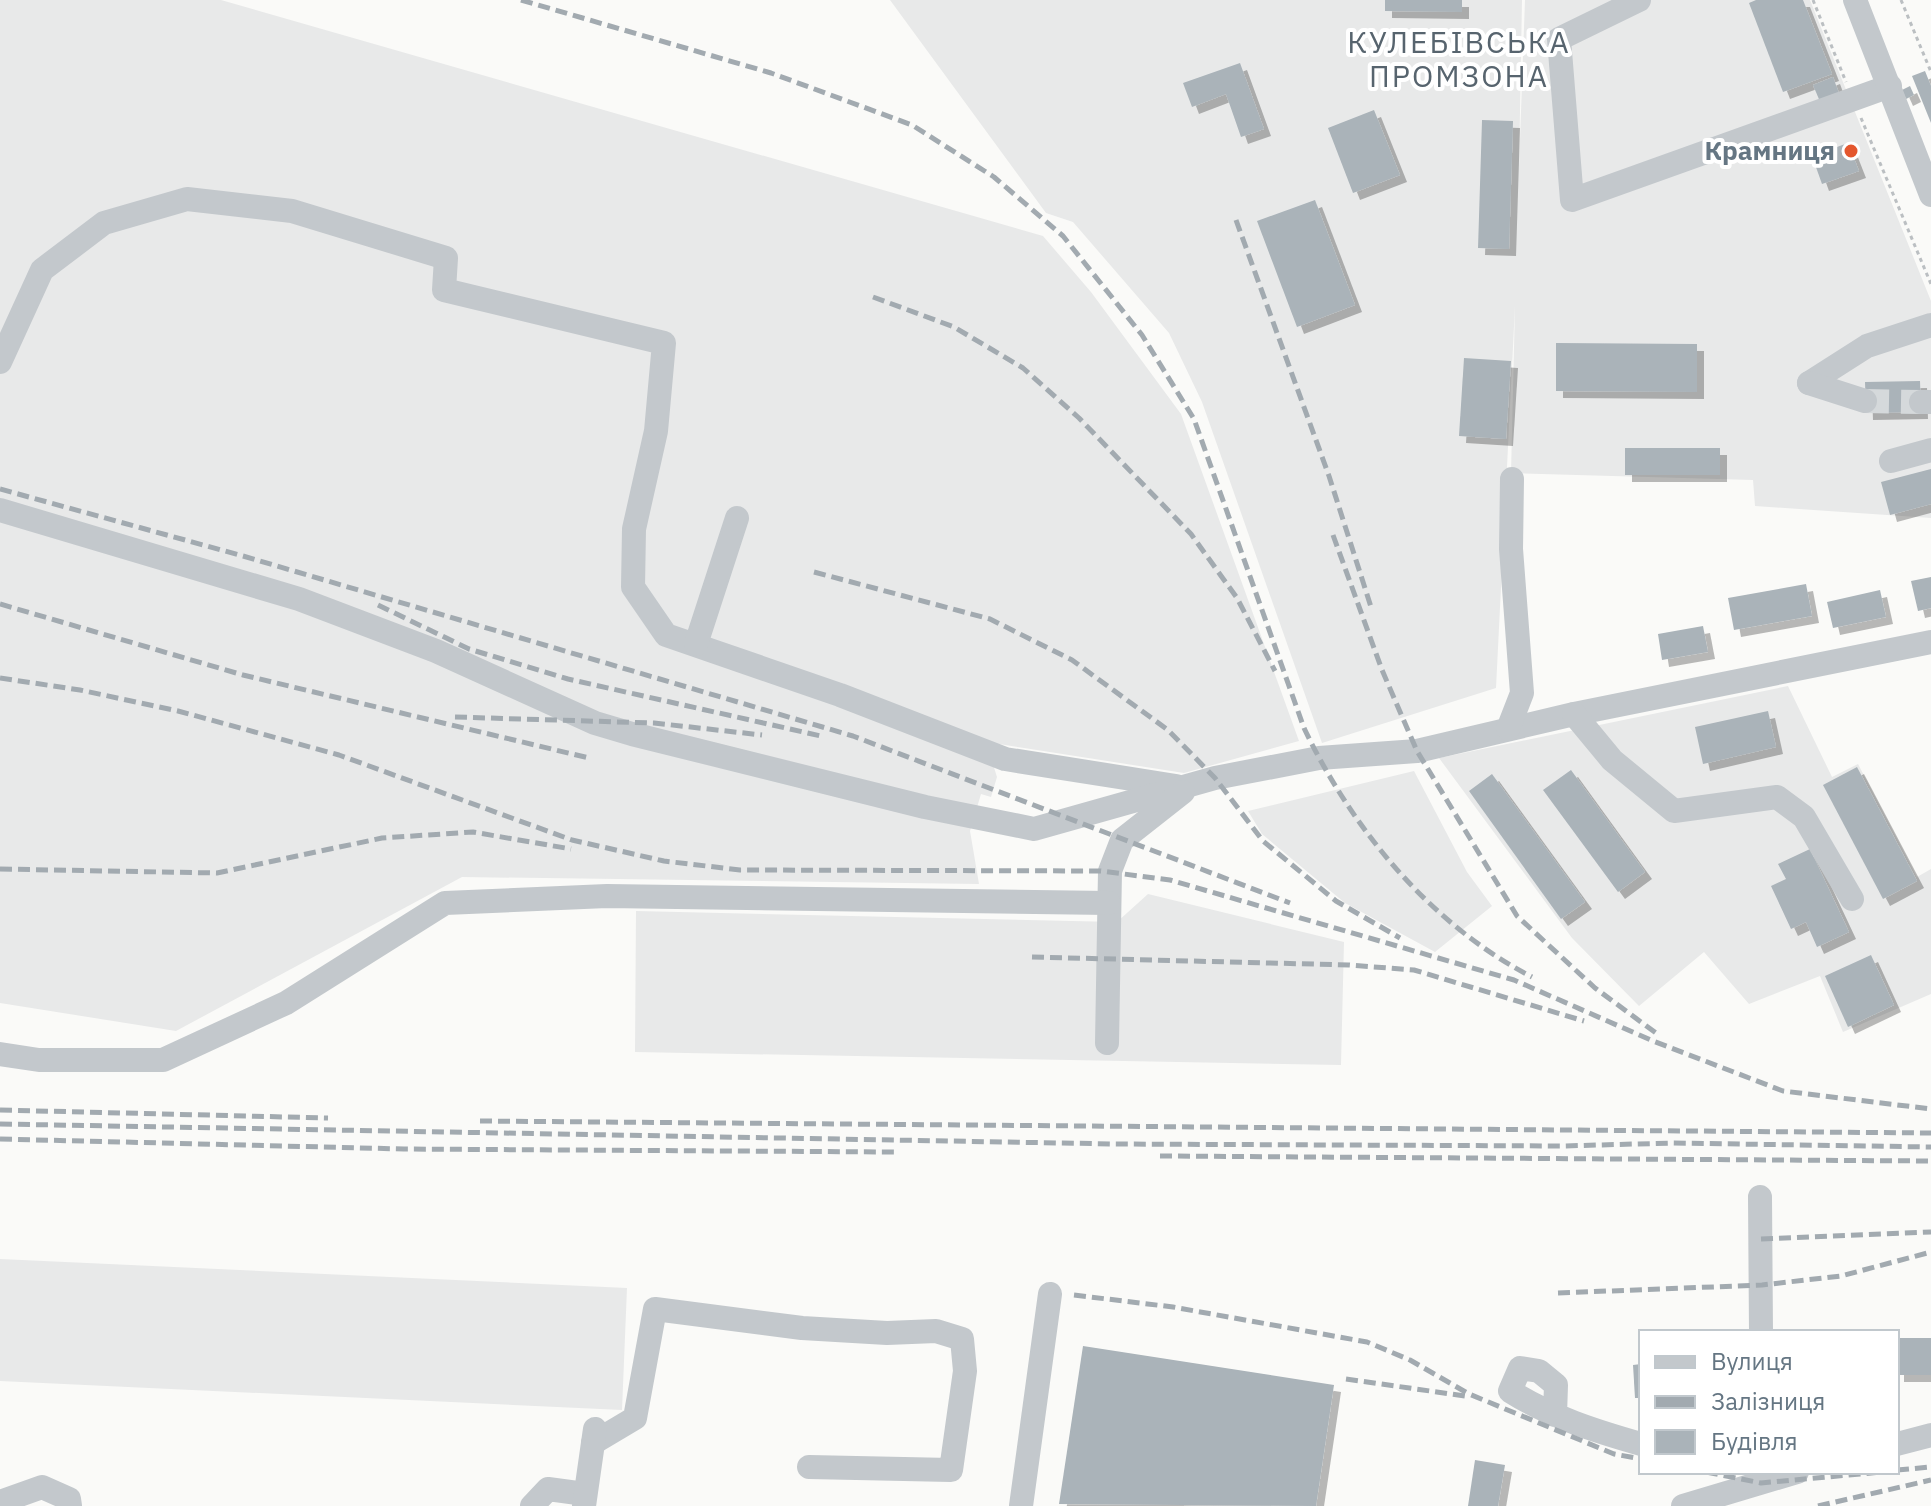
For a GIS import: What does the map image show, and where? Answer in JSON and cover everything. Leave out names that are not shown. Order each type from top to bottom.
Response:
[{"type":"street","points":[[1594,0],[1559,39],[1572,200],[1890,86]]},
{"type":"street","points":[[1559,39],[1639,0]]},
{"type":"street","points":[[1855,0],[1931,195]]},
{"type":"street","points":[[0,362],[42,270],[104,223],[187,199],[292,211],[446,258],[444,290],[664,343],[656,431],[634,529],[633,587],[666,635],[1005,759],[1188,788]]},
{"type":"street","points":[[1865,401],[1809,383],[1867,346],[1931,325]]},
{"type":"street","points":[[1891,461],[1931,450]]},
{"type":"street","points":[[1508,729],[1522,693],[1511,549],[1512,479]]},
{"type":"street","points":[[0,510],[299,599],[436,651],[595,723],[925,807],[1034,829],[1215,778],[1319,758],[1417,751],[1574,714],[1931,642]]},
{"type":"street","points":[[696,644],[737,518]]},
{"type":"street","points":[[1574,714],[1612,760],[1674,811],[1777,797],[1804,817],[1852,899]]},
{"type":"street","points":[[1107,1043],[1110,871],[1122,840],[1188,788]]},
{"type":"street","points":[[0,1054],[39,1060],[163,1060],[286,1003],[445,903],[607,896],[1109,903]]},
{"type":"street","points":[[1760,1197],[1761,1330]]},
{"type":"street","points":[[1021,1506],[1050,1294]]},
{"type":"street","points":[[532,1506],[548,1489],[584,1500],[594,1432],[635,1418],[655,1309],[802,1328],[887,1333],[936,1331],[962,1339],[965,1371],[951,1470],[809,1467]]},
{"type":"street","points":[[1555,1415],[1639,1443]]},
{"type":"street","points":[[1683,1506],[1781,1474]]},
{"type":"street","points":[[0,1502],[42,1487],[69,1499],[70,1506]]},
{"type":"path","points":[[1813,0],[1931,284]]},
{"type":"path","points":[[1901,0],[1931,72]]},
{"type":"path","points":[[1926,60],[1931,56]]},
{"type":"shaded area","points":[[0,0],[221,0],[1043,236],[1091,292],[1181,414],[1299,741],[1184,773],[986,742],[997,777],[991,797],[981,794],[970,831],[979,884],[462,877],[176,1031],[0,1003]]},
{"type":"shaded area","points":[[890,0],[1522,0],[1519,167],[1525,0],[1810,0],[1931,301],[1931,518],[1755,506],[1753,480],[1511,473],[1515,306],[1496,688],[1322,743],[1202,402],[1169,333],[1073,222],[1046,213]]},
{"type":"shaded area","points":[[1788,686],[1832,777],[1858,764],[1917,877],[1931,869],[1931,994],[1843,1032],[1820,976],[1749,1004],[1704,952],[1639,1006],[1572,938],[1439,758]]},
{"type":"shaded area","points":[[1414,771],[1467,872],[1492,906],[1435,952],[1345,903],[1262,834],[1248,811]]},
{"type":"shaded area","points":[[1148,894],[1344,942],[1341,1065],[635,1052],[636,911],[1117,922]]},
{"type":"shaded area","points":[[0,1259],[627,1288],[622,1410],[0,1381]]},
{"type":"building","points":[[1385,0],[1462,0],[1462,12],[1385,11]]},
{"type":"building","points":[[1756,0],[1803,0],[1832,74],[1783,92],[1749,3]]},
{"type":"building","points":[[1240,63],[1264,129],[1241,137],[1226,94],[1192,107],[1183,83]]},
{"type":"building","points":[[1925,71],[1931,86],[1931,123],[1912,76]]},
{"type":"building","points":[[1833,77],[1840,96],[1821,104],[1813,85]]},
{"type":"building","points":[[1910,86],[1914,95],[1906,99],[1902,90]]},
{"type":"building","points":[[1374,110],[1400,175],[1353,193],[1328,128]]},
{"type":"building","points":[[1482,120],[1513,121],[1509,249],[1478,248]]},
{"type":"building","points":[[1848,143],[1859,171],[1822,184],[1812,156]]},
{"type":"building","points":[[1315,200],[1355,305],[1297,327],[1257,221]]},
{"type":"building","points":[[1556,343],[1697,344],[1697,392],[1556,391]]},
{"type":"building","points":[[1464,358],[1511,361],[1506,439],[1459,436]]},
{"type":"building","points":[[1920,381],[1921,412],[1866,413],[1865,382]]},
{"type":"building","points":[[1625,448],[1720,448],[1720,475],[1625,475]]},
{"type":"building","points":[[1931,469],[1931,504],[1890,515],[1881,482]]},
{"type":"building","points":[[1931,577],[1931,608],[1918,611],[1911,581]]},
{"type":"building","points":[[1806,584],[1812,616],[1734,630],[1728,598]]},
{"type":"building","points":[[1880,590],[1886,617],[1833,628],[1827,602]]},
{"type":"building","points":[[1703,626],[1708,652],[1662,660],[1658,634]]},
{"type":"building","points":[[1768,711],[1776,747],[1703,764],[1695,727]]},
{"type":"building","points":[[1857,767],[1917,881],[1883,899],[1823,785]]},
{"type":"building","points":[[1571,770],[1645,872],[1618,892],[1543,790]]},
{"type":"building","points":[[1492,774],[1585,902],[1561,919],[1469,791]]},
{"type":"building","points":[[1810,849],[1849,932],[1817,947],[1806,922],[1791,929],[1771,886],[1786,879],[1778,864]]},
{"type":"building","points":[[1871,955],[1894,1005],[1848,1027],[1825,976]]},
{"type":"building","points":[[1899,1338],[1931,1338],[1931,1375],[1899,1375]]},
{"type":"building","points":[[1083,1346],[1334,1385],[1316,1506],[1059,1504]]},
{"type":"building","points":[[1639,1364],[1639,1398],[1635,1398],[1633,1365]]},
{"type":"building","points":[[1475,1460],[1505,1465],[1498,1506],[1468,1506]]},
{"type":"tunnel","points":[[1865,401],[1921,402]]},
{"type":"railway","points":[[521,0],[771,73],[912,125],[994,177],[1063,236],[1142,335],[1194,419],[1304,728],[1323,766],[1371,837],[1428,902],[1495,956],[1532,977]]},
{"type":"railway","points":[[1236,220],[1329,476],[1372,610]]},
{"type":"railway","points":[[873,297],[954,327],[1023,368],[1079,418],[1191,534],[1237,598],[1275,671]]},
{"type":"railway","points":[[0,489],[243,556],[853,736],[1290,903]]},
{"type":"railway","points":[[1333,535],[1382,670],[1417,751],[1517,916],[1595,988],[1660,1036]]},
{"type":"railway","points":[[814,572],[990,619],[1072,660],[1168,730],[1215,778],[1263,841],[1336,901],[1400,938]]},
{"type":"railway","points":[[0,604],[243,675],[589,758]]},
{"type":"railway","points":[[378,605],[469,649],[568,679],[821,736]]},
{"type":"railway","points":[[0,678],[80,690],[178,711],[339,755],[572,840],[664,861],[740,870],[1101,871],[1170,880],[1514,980],[1653,1041],[1783,1091],[1931,1109]]},
{"type":"railway","points":[[455,717],[654,723],[762,735]]},
{"type":"railway","points":[[0,869],[217,873],[382,838],[473,832],[571,849]]},
{"type":"railway","points":[[1032,957],[1349,965],[1414,970],[1584,1021]]},
{"type":"railway","points":[[0,1110],[328,1118]]},
{"type":"railway","points":[[480,1121],[1931,1133]]},
{"type":"railway","points":[[0,1124],[1115,1144],[1563,1146],[1673,1143],[1931,1147]]},
{"type":"railway","points":[[0,1139],[404,1149],[896,1152]]},
{"type":"railway","points":[[1160,1156],[1931,1161]]},
{"type":"railway","points":[[1761,1239],[1931,1232]]},
{"type":"railway","points":[[1558,1293],[1762,1285],[1841,1276],[1931,1252]]},
{"type":"railway","points":[[1074,1295],[1173,1307],[1367,1342],[1410,1360],[1469,1394],[1614,1454],[1639,1459]]},
{"type":"railway","points":[[1346,1379],[1465,1396]]},
{"type":"railway","points":[[1899,1470],[1931,1467]]},
{"type":"railway","points":[[1716,1474],[1761,1483],[1860,1474]]},
{"type":"railway","points":[[1818,1506],[1931,1480]]},
{"type":"place","name":"Крамниця","points":[[1851,151]]},
{"type":"district","name":"КУЛЕБІВСЬКА ПРОМЗОНА","points":[[1459,60]]}]
